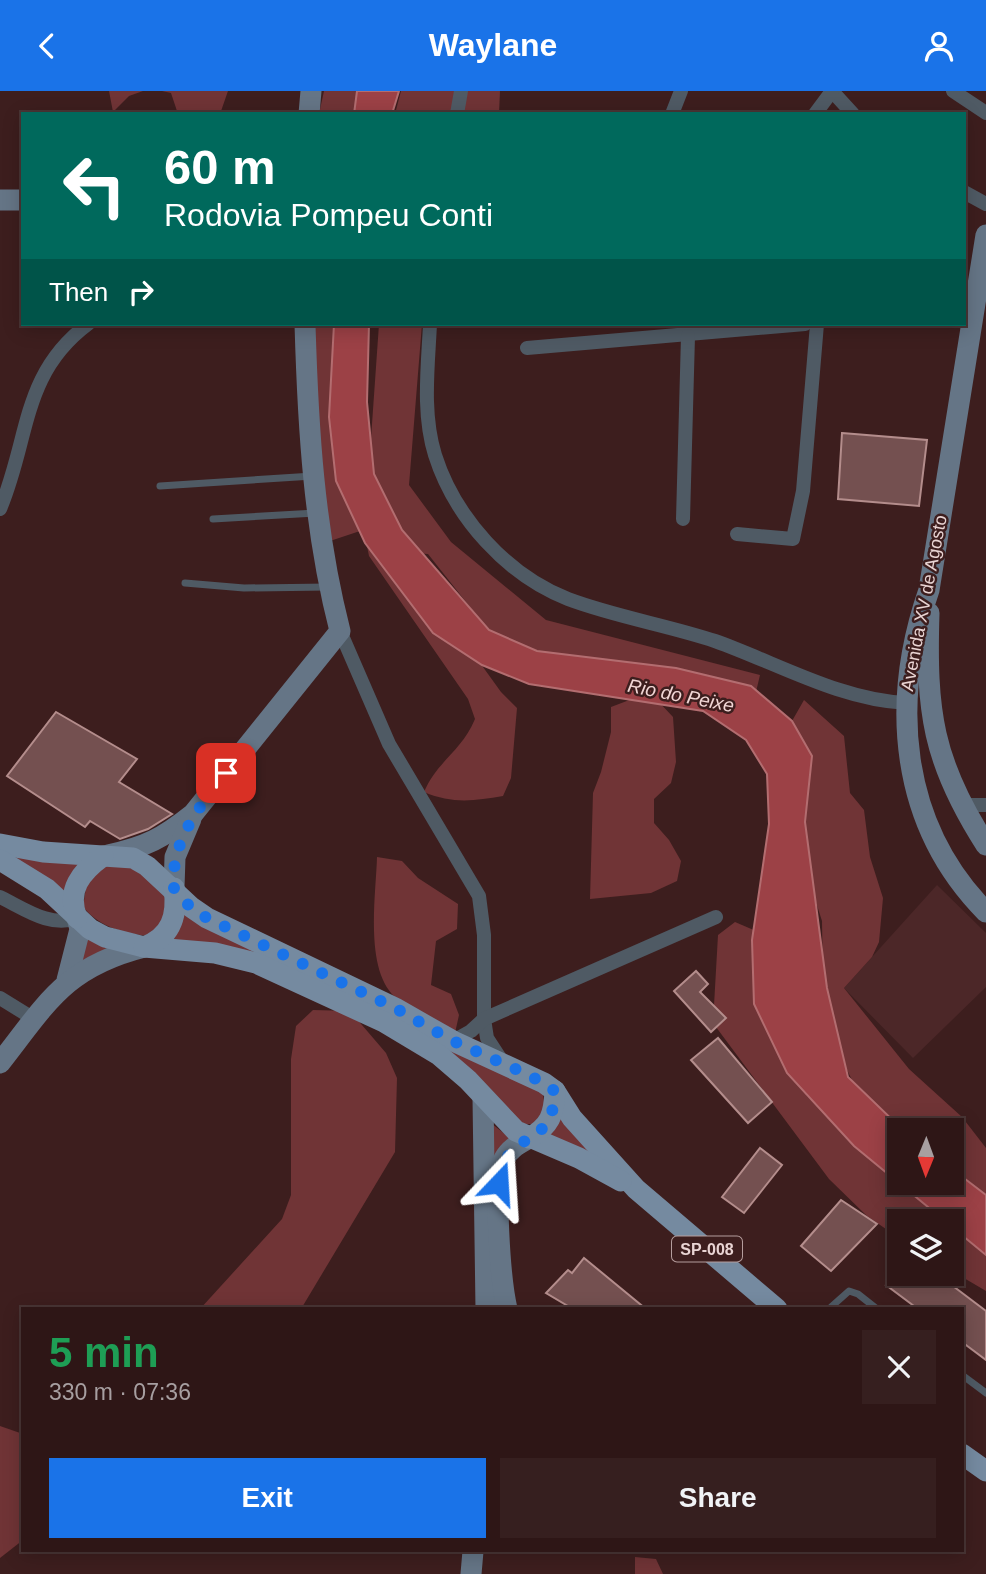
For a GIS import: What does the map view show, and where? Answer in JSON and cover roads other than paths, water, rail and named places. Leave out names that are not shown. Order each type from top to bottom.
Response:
[{"type":"main road","name":"SP-008","points":[[0,844],[43,852],[133,858],[174,888],[191,908],[207,918],[395,1008],[453,1041],[531,1076],[555,1091],[572,1118],[636,1189],[775,1307]]},
{"type":"main road","points":[[77,918],[72,905],[79,876],[103,856]]},
{"type":"main road","name":"SP-008","points":[[0,860],[47,889],[77,918],[105,937],[144,947],[234,957],[310,986],[419,1041],[468,1080],[509,1125],[529,1138],[579,1158],[636,1189]]},
{"type":"main road","points":[[144,947],[158,942],[167,932],[177,907],[174,888]]},
{"type":"main road","points":[[529,1138],[549,1123],[554,1108],[555,1091]]},
{"type":"main road","points":[[964,1455],[986,1471]]},
{"type":"street","points":[[309,112],[311,91]]},
{"type":"street","points":[[457,112],[461,91]]},
{"type":"street","points":[[672,112],[681,91]]},
{"type":"street","points":[[816,112],[832,91],[851,112]]},
{"type":"street","points":[[953,91],[986,113]]},
{"type":"street","points":[[966,194],[986,204]]},
{"type":"street","points":[[0,199],[21,200]]},
{"type":"street","name":"Avenida XV de Agosto","points":[[986,235],[968,314],[929,590],[913,640],[906,703],[909,769],[923,818],[952,870],[986,912]]},
{"type":"street","points":[[0,509],[15,470],[38,383],[57,352],[86,326]]},
{"type":"street","points":[[305,326],[316,513],[340,631],[389,744],[479,896],[484,935],[484,1019],[487,1038],[506,1066]]},
{"type":"street","points":[[430,326],[427,387],[435,455],[451,490],[472,525],[506,562],[538,585],[566,598],[701,636],[857,696],[931,705]]},
{"type":"street","points":[[527,348],[786,326]]},
{"type":"street","points":[[737,534],[793,539],[803,491],[817,326]]},
{"type":"street","points":[[683,519],[688,336]]},
{"type":"street","points":[[929,590],[931,705],[939,755],[962,805],[985,839]]},
{"type":"street","points":[[103,856],[135,849],[164,838],[193,814],[340,631]]},
{"type":"street","points":[[962,805],[986,805]]},
{"type":"street","points":[[174,888],[175,857],[193,814]]},
{"type":"street","points":[[0,897],[48,920],[65,922],[77,918],[80,929],[67,980]]},
{"type":"street","points":[[453,1041],[471,1031],[484,1019],[716,917]]},
{"type":"street","points":[[0,1063],[67,980],[112,955],[144,947]]},
{"type":"street","points":[[0,998],[34,1019]]},
{"type":"street","points":[[483,1098],[486,1307]]},
{"type":"street","points":[[507,1307],[502,1282],[500,1168],[512,1148],[529,1138]]},
{"type":"street","points":[[471,1574],[473,1552]]},
{"type":"lane","points":[[160,486],[313,476]]},
{"type":"lane","points":[[213,519],[316,513]]},
{"type":"lane","points":[[185,583],[244,587],[329,587]]},
{"type":"lane","points":[[831,1307],[849,1291],[858,1294],[874,1307]]},
{"type":"lane","points":[[964,1376],[986,1393]]},
{"type":"water","points":[[357,91],[399,91],[393,112],[354,112]]},
{"type":"water","name":"Rio do Peixe","points":[[334,326],[369,326],[367,402],[374,474],[402,530],[489,630],[537,651],[676,668],[751,686],[792,721],[812,756],[805,822],[827,988],[848,1077],[891,1118],[887,1118],[887,1173],[854,1146],[787,1073],[754,1004],[752,940],[769,824],[767,774],[746,740],[703,711],[529,684],[482,665],[433,633],[365,543],[336,481],[329,417]]},
{"type":"water","points":[[964,1178],[986,1195],[986,1255],[964,1237],[964,1209],[930,1209],[913,1195],[964,1195]]}]
